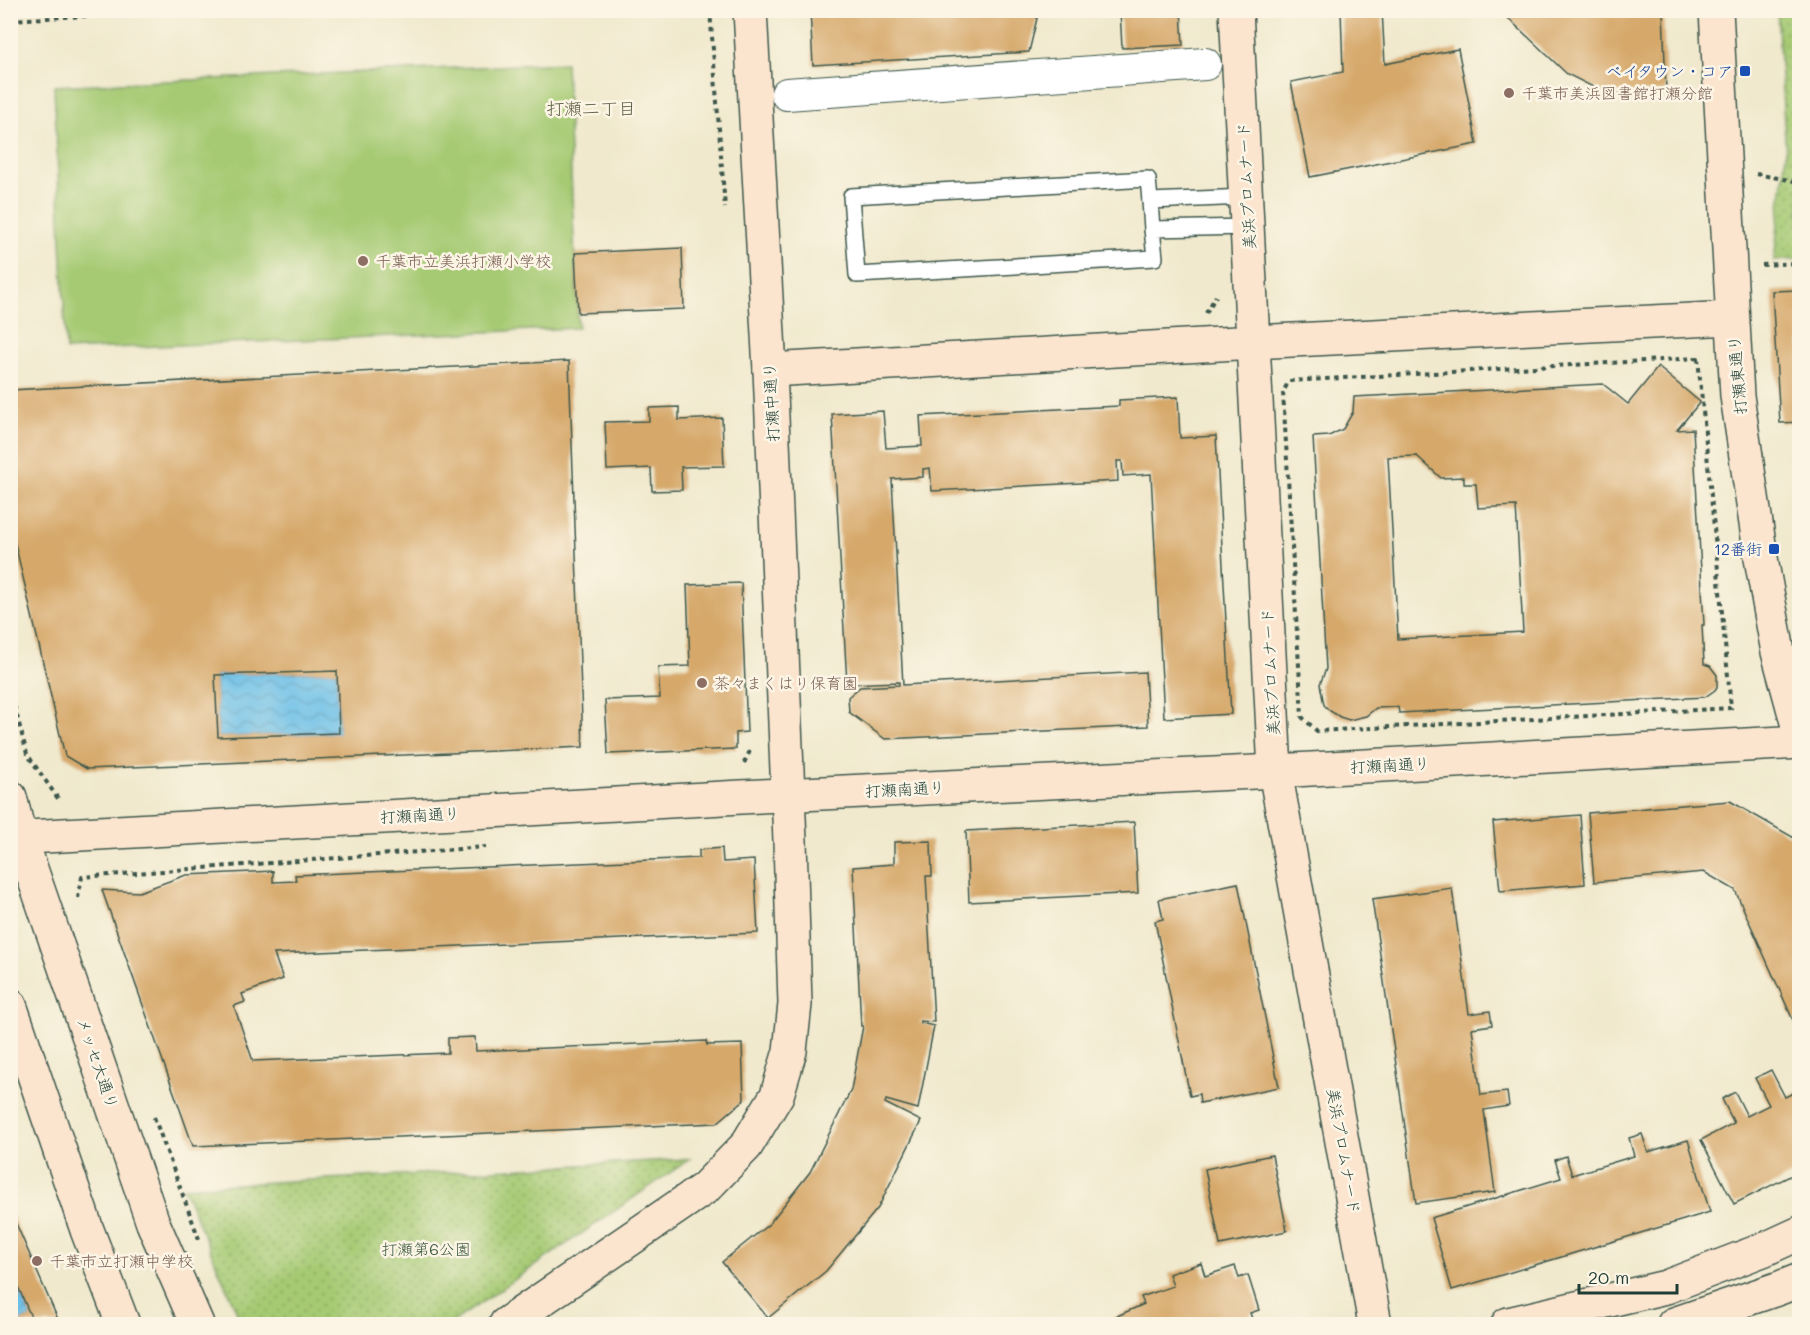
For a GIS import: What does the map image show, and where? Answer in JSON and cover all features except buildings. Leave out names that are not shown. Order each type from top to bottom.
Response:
[{"type":"street","name":"打瀬中通り","points":[[506,1324],[705,1188],[746,1146],[777,1095],[790,1051],[795,1004],[788,795],[770,370],[750,10]]},
{"type":"street","name":"美浜プロムナード","points":[[1236,10],[1275,771],[1375,1324]]},
{"type":"street","name":"打瀬東通り","points":[[1716,10],[1737,396],[1762,564],[1778,652],[1800,734]]},
{"type":"street","points":[[787,94],[1205,64]]},
{"type":"street","points":[[770,370],[1254,342],[1732,318]]},
{"type":"street","name":"打瀬南通り","points":[[15,838],[1800,742]]},
{"type":"street","name":"メッセ大通り","points":[[10,797],[15,838],[153,1223],[197,1324]]},
{"type":"street","points":[[10,1005],[87,1230],[123,1324]]},
{"type":"street","points":[[1508,1324],[1666,1287],[1766,1249],[1800,1233]]},
{"type":"street","points":[[1674,1324],[1777,1290],[1800,1280]]},
{"type":"lane","points":[[1148,178],[1150,201],[1155,258],[857,275],[851,196],[1148,178]]},
{"type":"lane","points":[[1150,201],[1247,212]]},
{"type":"lane","points":[[1152,229],[1247,212]]},
{"type":"path","points":[[10,20],[197,10]]},
{"type":"path","points":[[710,10],[725,210]]},
{"type":"path","points":[[1756,174],[1800,182]]},
{"type":"path","points":[[1761,265],[1800,262]]},
{"type":"path","points":[[1205,315],[1216,298],[1215,286]]},
{"type":"path","points":[[1698,358],[1731,708],[1317,731],[1302,717],[1283,392],[1289,381],[1698,358]]},
{"type":"path","points":[[10,689],[27,754],[59,800],[71,799]]},
{"type":"path","points":[[739,772],[753,746]]},
{"type":"path","points":[[77,904],[82,876],[496,847]]},
{"type":"path","points":[[153,1114],[202,1247]]},
{"type":"green space","points":[[1777,11],[1799,11],[1800,259],[1774,261],[1786,154]]},
{"type":"green space","points":[[566,63],[578,328],[66,350],[54,86]]},
{"type":"green space","name":"打瀬第6公園","points":[[690,1159],[450,1324],[242,1324],[183,1187]]},
{"type":"water","points":[[337,671],[339,733],[218,737],[215,675]]},
{"type":"water","points":[[10,1270],[31,1317],[11,1324]]},
{"type":"place","name":"ベイタウン・コア","points":[[1745,71]]},
{"type":"place","name":"千葉市美浜図書館打瀬分館","points":[[1509,93]]},
{"type":"place","name":"千葉市立美浜打瀬小学校","points":[[363,261]]},
{"type":"place","name":"12番街","points":[[1774,549]]},
{"type":"place","name":"茶々まくはり保育園","points":[[702,683]]},
{"type":"place","name":"千葉市立打瀬中学校","points":[[37,1261]]},
{"type":"district","name":"打瀬二丁目","points":[[591,109]]}]
